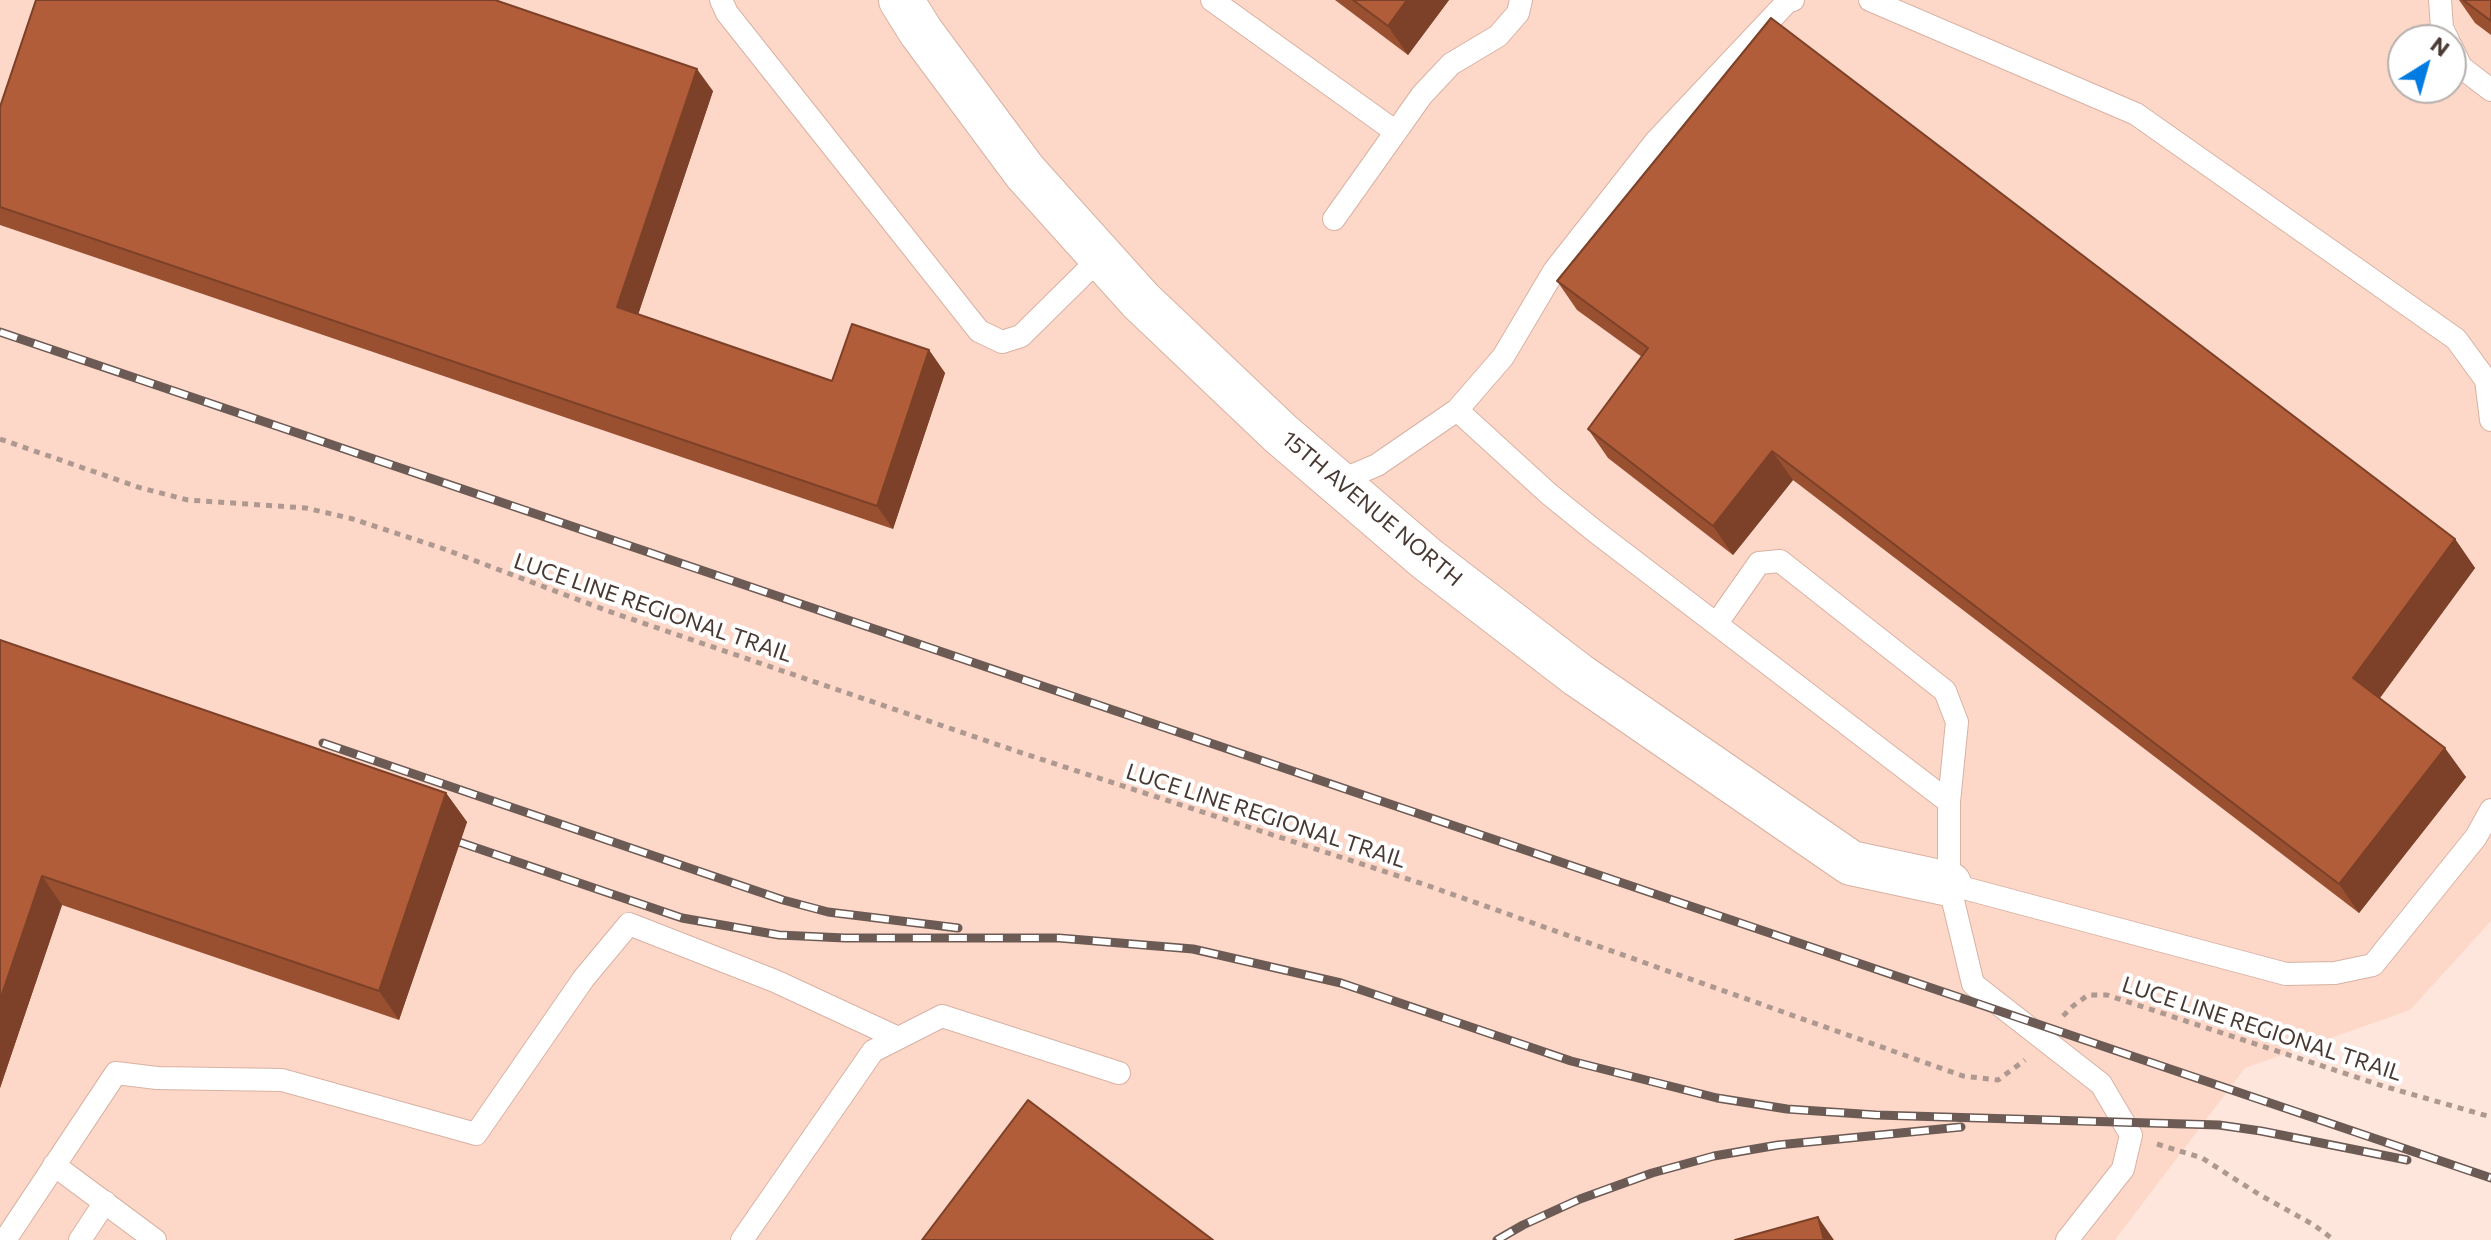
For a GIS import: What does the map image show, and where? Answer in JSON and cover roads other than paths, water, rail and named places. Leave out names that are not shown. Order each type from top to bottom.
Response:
[{"type":"street","name":"15TH AVENUE NORTH","points":[[901,0],[921,32],[1025,172],[1141,301],[1281,434],[1427,559],[1578,675],[1851,863],[1949,884]]},
{"type":"lane","points":[[721,0],[727,13],[979,331],[1002,342],[1021,336],[1101,257]]},
{"type":"lane","points":[[1212,0],[1396,132]]},
{"type":"lane","points":[[1334,219],[1422,95],[1451,64],[1498,36],[1518,13],[1521,0]]},
{"type":"lane","points":[[1337,482],[1377,465],[1457,410],[1503,357],[1554,271],[1656,141],[1788,1],[1793,0]]},
{"type":"lane","points":[[1870,0],[2136,114],[2456,339],[2486,380],[2491,420]]},
{"type":"lane","points":[[2440,0],[2442,24]]},
{"type":"lane","points":[[2467,72],[2491,90]]},
{"type":"lane","points":[[1457,410],[1549,494],[1949,802]]},
{"type":"lane","points":[[1717,623],[1759,563],[1780,561],[1945,691],[1957,722],[1949,802],[1949,884],[1973,984],[2101,1084],[2131,1135],[2123,1169],[2067,1240]]},
{"type":"lane","points":[[1949,884],[2286,974],[2335,973],[2373,965],[2476,837],[2491,810]]},
{"type":"lane","points":[[5,1240],[116,1073],[157,1078],[282,1080],[476,1134],[584,978],[629,924],[775,981],[898,1038]]},
{"type":"lane","points":[[742,1240],[873,1051],[942,1016],[1119,1073]]},
{"type":"lane","points":[[54,1165],[155,1240]]},
{"type":"lane","points":[[80,1240],[105,1202]]},
{"type":"railway","points":[[0,332],[2491,1178]]},
{"type":"railway","points":[[323,743],[783,900],[828,912],[958,928]]},
{"type":"railway","points":[[459,842],[682,918],[779,935],[1059,938],[1193,949],[1341,983],[1571,1061],[1717,1098],[1787,1109],[1876,1115],[2219,1125],[2407,1160]]},
{"type":"railway","points":[[1497,1240],[1580,1199],[1652,1173],[1714,1156],[1778,1145],[1961,1127]]}]
